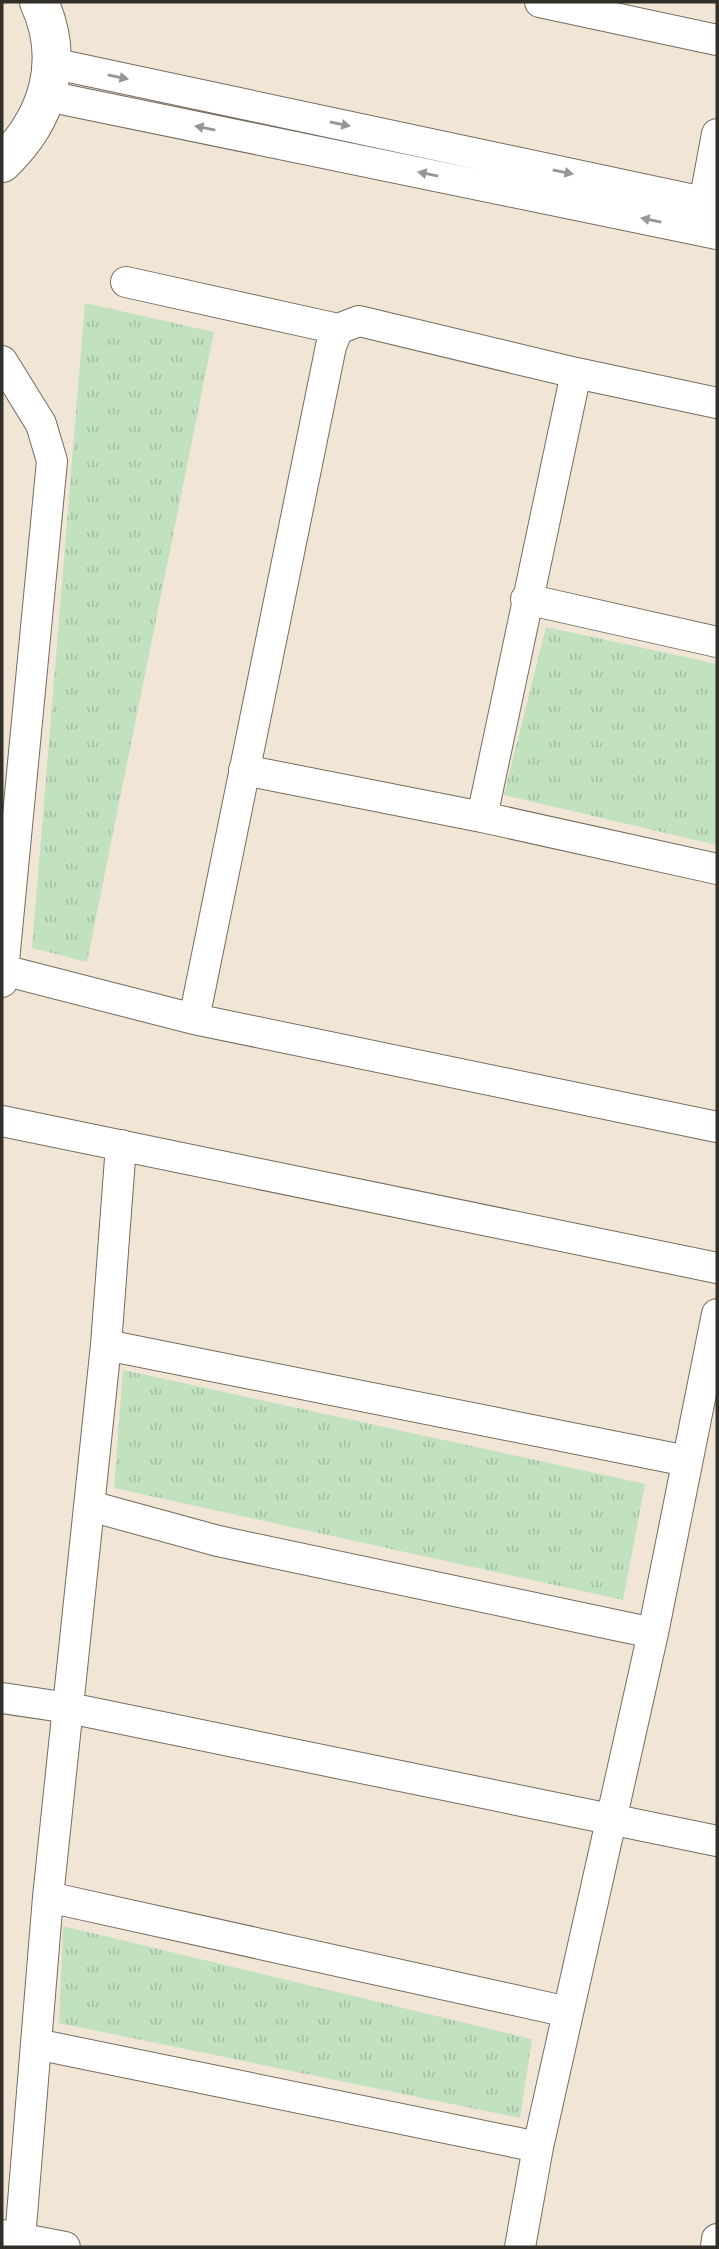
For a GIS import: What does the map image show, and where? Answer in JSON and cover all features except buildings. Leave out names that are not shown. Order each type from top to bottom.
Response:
[{"type":"street","points":[[2,163],[30,131],[49,79],[50,26],[39,2]]},
{"type":"street","points":[[540,2],[717,40]]},
{"type":"street","points":[[49,79],[710,218],[717,134]]},
{"type":"street","points":[[126,282],[338,330],[359,321],[576,373],[717,403]]},
{"type":"street","points":[[194,1019],[331,346],[338,330]]},
{"type":"street","points":[[2,361],[41,424],[51,461],[2,976],[194,1019],[717,1127]]},
{"type":"street","points":[[482,817],[526,599],[576,373]]},
{"type":"street","points":[[526,599],[717,642]]},
{"type":"street","points":[[244,770],[482,817],[717,869]]},
{"type":"street","points":[[2,1121],[717,1268]]},
{"type":"street","points":[[65,2247],[11,2237],[36,2044],[48,1897],[106,1345],[121,1145]]},
{"type":"street","points":[[520,2247],[538,2147],[653,1633],[717,1314]]},
{"type":"street","points":[[106,1345],[687,1461]]},
{"type":"street","points":[[90,1506],[218,1541],[653,1633]]},
{"type":"street","points":[[2,1698],[69,1708],[717,1841]]},
{"type":"street","points":[[48,1897],[568,2012]]},
{"type":"street","points":[[36,2044],[538,2147]]},
{"type":"street","points":[[716,2247],[717,2239]]},
{"type":"green space","points":[[85,303],[214,332],[87,962],[32,948]]},
{"type":"green space","points":[[546,627],[717,664],[717,845],[504,795]]},
{"type":"green space","points":[[123,1370],[645,1484],[623,1600],[114,1488]]},
{"type":"green space","points":[[63,1926],[532,2039],[520,2118],[59,2023]]}]
